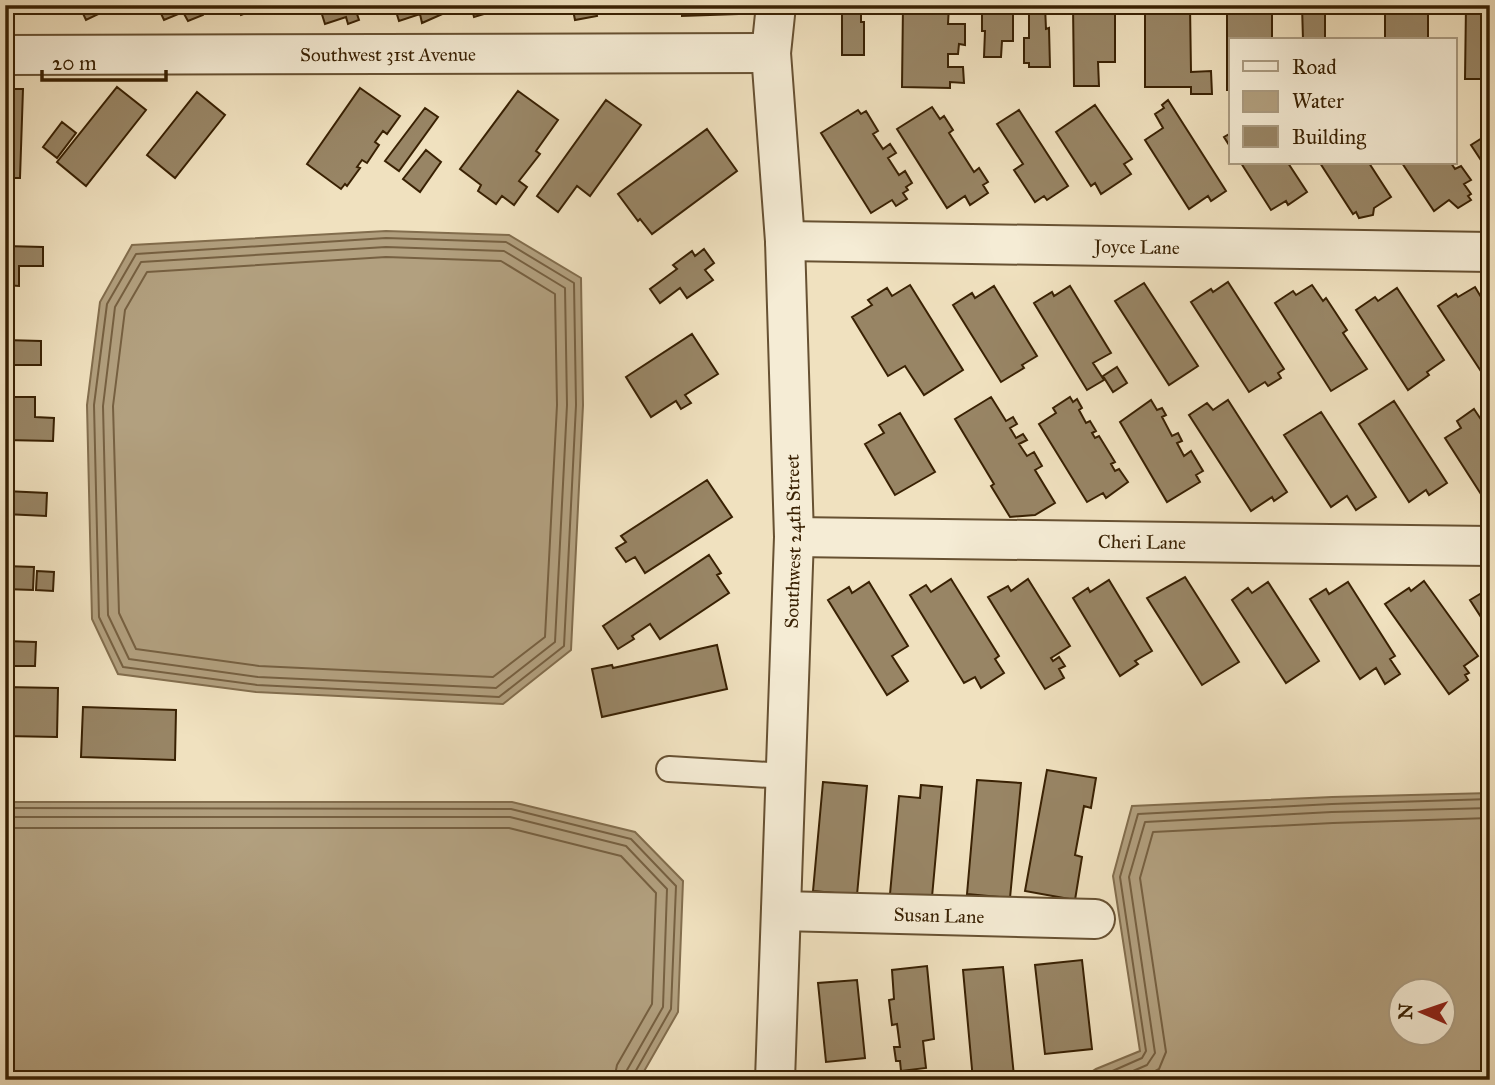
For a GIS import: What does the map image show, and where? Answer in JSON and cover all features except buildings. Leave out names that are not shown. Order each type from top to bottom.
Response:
[{"type":"street","name":"Southwest 24th Street","points":[[775,1080],[794,537],[785,241],[771,53],[776,5]]},
{"type":"street","name":"Southwest 31st Avenue","points":[[5,55],[771,53]]},
{"type":"street","name":"Joyce Lane","points":[[785,241],[1490,251]]},
{"type":"street","name":"Cheri Lane","points":[[794,537],[1490,546]]},
{"type":"street","name":"Susan Lane","points":[[781,911],[1095,919]]},
{"type":"lane","points":[[669,769],[786,776]]},
{"type":"water","points":[[386,231],[509,235],[581,278],[583,405],[571,650],[503,704],[256,692],[118,674],[92,619],[87,405],[100,302],[132,245]]},
{"type":"water","points":[[1490,793],[1490,1080],[1079,1080],[1096,1069],[1140,1051],[1113,876],[1132,806]]},
{"type":"water","points":[[5,802],[512,802],[635,832],[683,881],[678,1012],[639,1080],[5,1080]]}]
